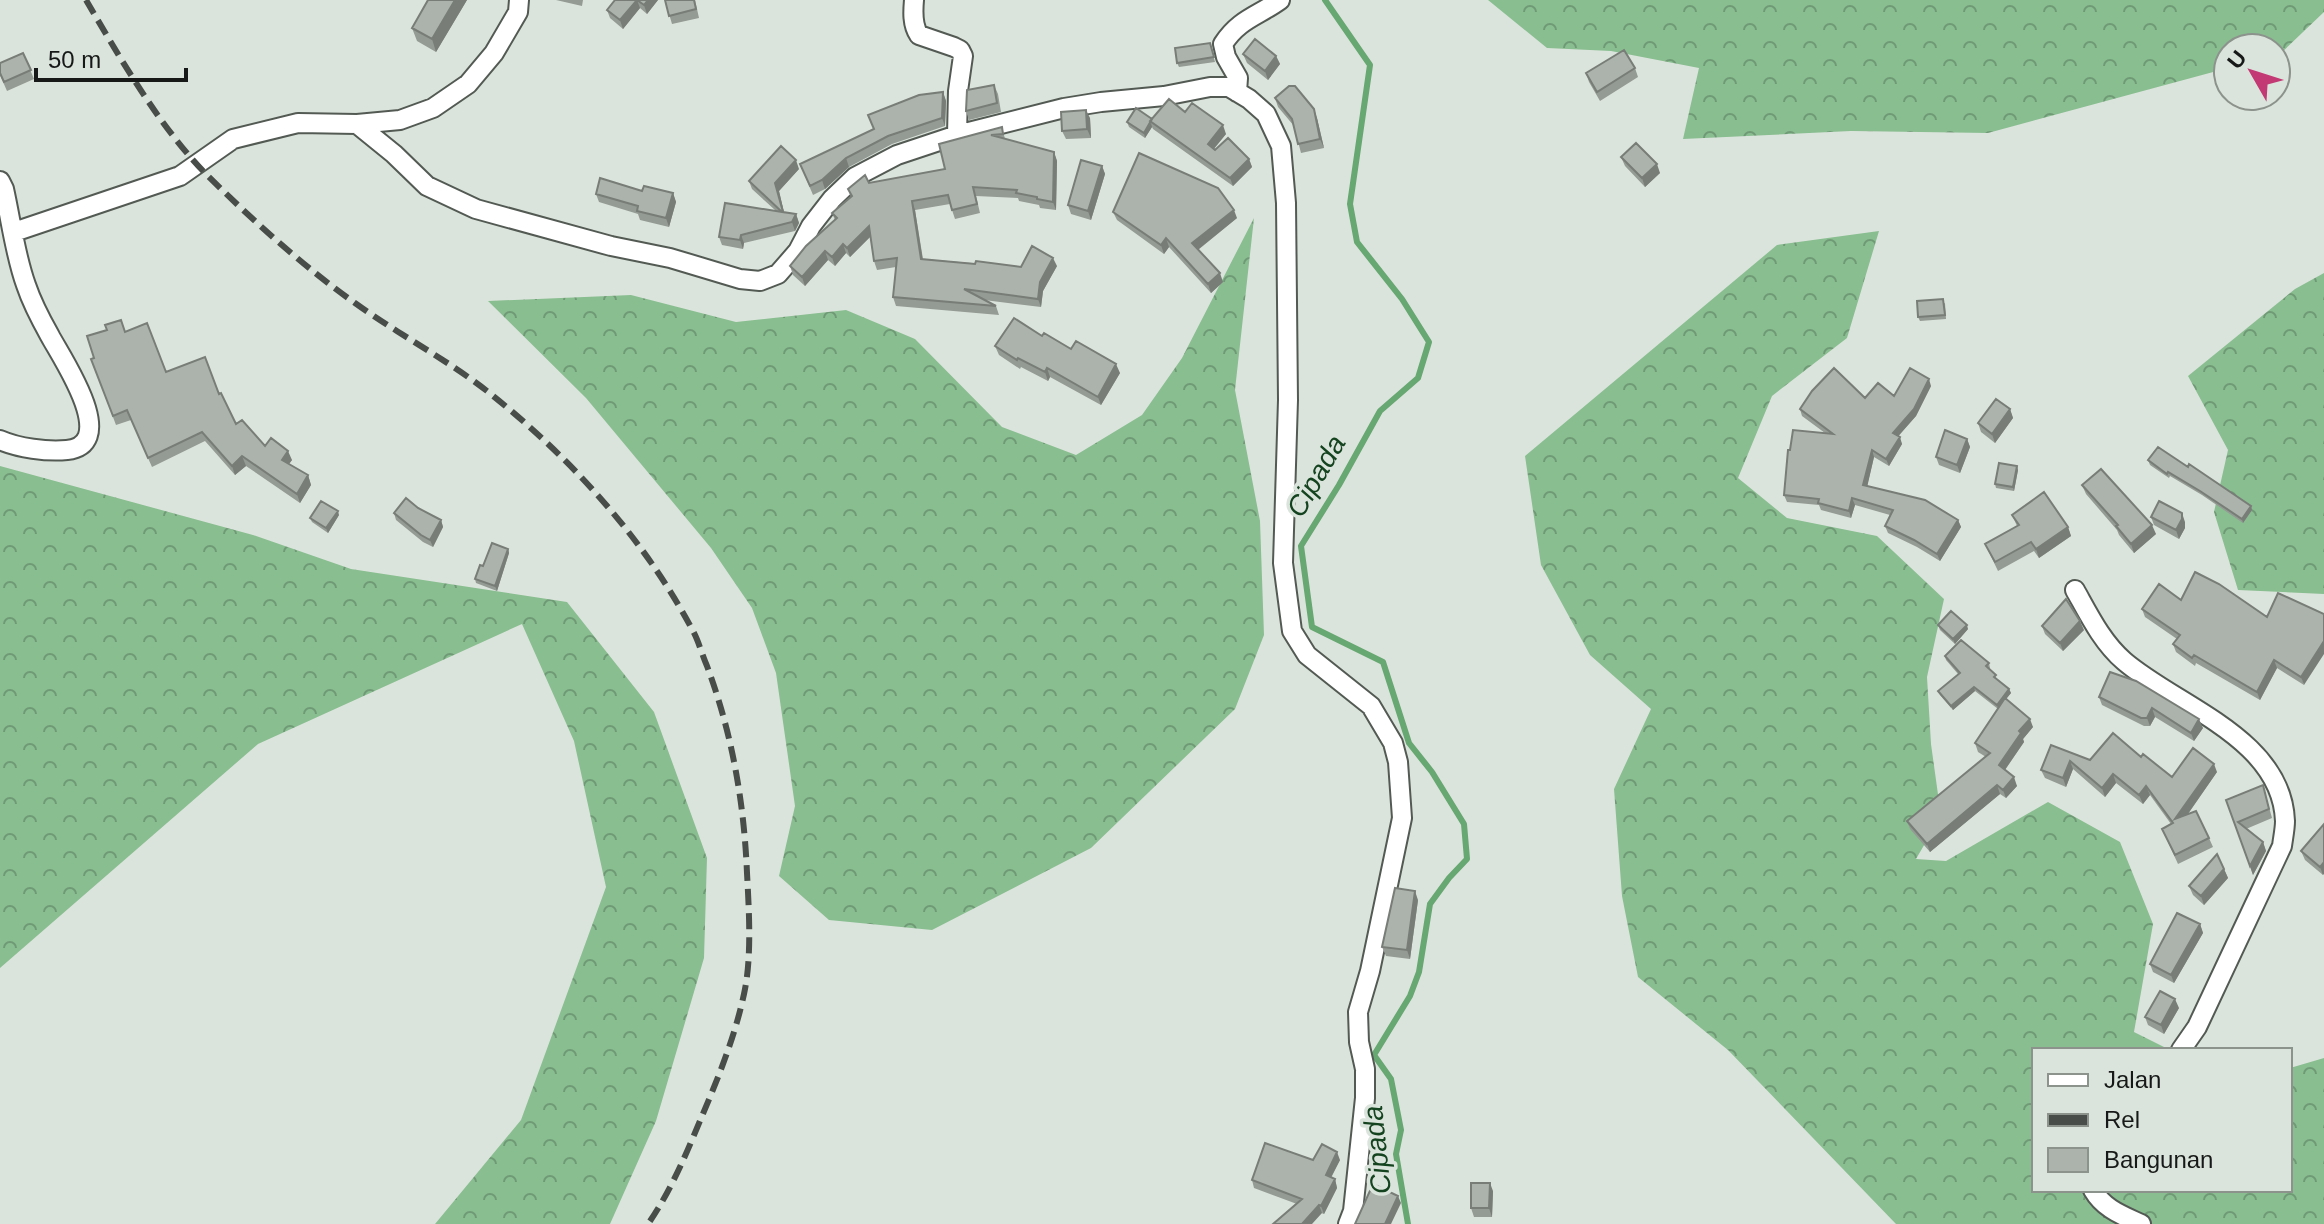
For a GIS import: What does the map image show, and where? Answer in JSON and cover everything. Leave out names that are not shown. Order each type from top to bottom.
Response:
[{"type":"street","points":[[14,232],[180,176],[233,139],[298,123],[357,124],[400,120],[433,108],[468,84],[494,53],[518,12],[519,0]]},
{"type":"street","points":[[914,0],[914,18],[919,35],[954,47],[963,56],[957,135]]},
{"type":"street","points":[[1237,92],[1238,78],[1226,57],[1223,44],[1231,31],[1253,14],[1280,0]]},
{"type":"street","points":[[357,124],[427,186],[476,209],[740,279],[760,281],[778,274],[798,251],[818,217],[855,177],[897,155],[957,135],[1064,108],[1210,87],[1229,87],[1266,114],[1281,146],[1286,203],[1288,400],[1283,563],[1292,631],[1307,655],[1371,706],[1393,743],[1398,762],[1402,818],[1370,971],[1358,1012],[1365,1098],[1353,1211],[1348,1224]]},
{"type":"street","points":[[0,181],[25,285],[44,325],[71,369],[85,405],[89,428],[83,443],[73,449],[22,446],[0,440]]},
{"type":"street","points":[[2075,590],[2100,636],[2124,661],[2228,730],[2254,754],[2279,793],[2285,820],[2282,846],[2197,1027],[2182,1048]]},
{"type":"street","points":[[2094,1192],[2109,1208],[2141,1224]]},
{"type":"green space","points":[[1488,0],[2324,0],[2324,12],[2292,43],[2292,32],[2212,32],[2212,72],[1988,133],[1851,131],[1683,139],[1699,68],[1611,51],[1547,48]]},
{"type":"green space","points":[[1254,218],[1235,390],[1260,521],[1264,635],[1235,709],[1091,848],[932,930],[829,920],[779,876],[795,806],[776,673],[752,608],[711,548],[586,398],[488,301],[631,295],[736,322],[846,310],[915,339],[1002,427],[1076,455],[1142,415],[1182,358]]},
{"type":"green space","points":[[1879,231],[1847,338],[1772,396],[1738,478],[1787,518],[1877,536],[1944,599],[1927,677],[1931,744],[1941,816],[1916,859],[1946,861],[2048,802],[2120,842],[2153,924],[2134,1032],[2166,1048],[2032,1048],[2032,1192],[2292,1192],[2292,1067],[2324,1058],[2324,1224],[1896,1224],[1728,1050],[1638,977],[1622,896],[1614,789],[1651,709],[1590,655],[1541,565],[1525,456],[1777,245]]},
{"type":"green space","points":[[2324,273],[2324,594],[2238,590],[2214,512],[2228,450],[2188,376],[2295,289]]},
{"type":"green space","points":[[0,466],[253,535],[351,569],[567,602],[654,712],[707,858],[704,958],[656,1121],[610,1224],[435,1224],[521,1120],[606,887],[574,741],[522,624],[258,744],[0,968]]},
{"type":"building","points":[[428,0],[455,0],[432,39],[412,28]]},
{"type":"building","points":[[615,0],[637,0],[620,20],[607,10]]},
{"type":"building","points":[[665,0],[694,0],[696,9],[669,16]]},
{"type":"building","points":[[1255,39],[1276,56],[1265,71],[1243,54]]},
{"type":"building","points":[[1210,43],[1214,57],[1177,63],[1175,48]]},
{"type":"building","points":[[1624,50],[1635,68],[1597,92],[1586,73]]},
{"type":"building","points":[[23,53],[31,70],[4,82],[0,63]]},
{"type":"building","points":[[994,85],[997,103],[966,111],[967,90]]},
{"type":"building","points":[[1289,86],[1295,86],[1314,109],[1320,139],[1298,144],[1292,119],[1275,98]]},
{"type":"building","points":[[943,92],[942,118],[888,136],[846,158],[822,180],[810,186],[800,164],[874,129],[868,115],[919,95]]},
{"type":"building","points":[[1169,99],[1185,112],[1192,103],[1223,125],[1208,144],[1215,150],[1228,138],[1249,159],[1230,178],[1150,121]]},
{"type":"building","points":[[1136,108],[1152,119],[1144,133],[1127,122]]},
{"type":"building","points":[[1086,110],[1087,129],[1062,131],[1061,112]]},
{"type":"building","points":[[1002,127],[1003,134],[991,135],[1054,152],[1053,202],[1016,193],[1017,190],[973,187],[977,204],[952,210],[948,195],[912,201],[921,259],[1021,267],[1032,246],[1053,258],[1040,282],[1038,299],[964,289],[996,306],[893,297],[897,258],[874,261],[869,226],[847,248],[843,244],[832,257],[825,251],[802,277],[790,266],[806,246],[837,218],[832,213],[852,196],[848,189],[865,175],[869,183],[945,169],[939,144]]},
{"type":"building","points":[[1636,143],[1657,164],[1642,178],[1621,157]]},
{"type":"building","points":[[781,146],[796,160],[775,183],[783,212],[796,214],[792,222],[741,235],[740,240],[719,237],[725,203],[782,212],[749,181]]},
{"type":"building","points":[[1139,153],[1218,188],[1234,210],[1192,243],[1220,273],[1208,284],[1166,238],[1161,245],[1113,212]]},
{"type":"building","points":[[1081,160],[1102,166],[1088,211],[1068,205]]},
{"type":"building","points":[[600,178],[642,191],[644,186],[673,193],[666,218],[637,211],[638,206],[596,194]]},
{"type":"building","points":[[1943,299],[1945,315],[1918,317],[1917,301]]},
{"type":"building","points":[[1014,318],[1042,336],[1044,333],[1071,349],[1076,341],[1116,364],[1098,397],[1047,368],[1045,372],[995,346]]},
{"type":"building","points":[[121,320],[125,332],[147,323],[166,372],[205,357],[219,394],[236,424],[242,420],[265,446],[271,438],[288,451],[282,460],[308,475],[297,494],[242,456],[232,466],[202,432],[148,458],[127,410],[113,416],[91,359],[94,358],[87,336],[107,330],[105,325]]},
{"type":"building","points":[[1834,368],[1865,398],[1878,383],[1894,396],[1910,368],[1929,379],[1914,409],[1893,433],[1900,437],[1886,459],[1872,450],[1863,485],[1925,500],[1958,520],[1937,554],[1885,526],[1893,510],[1852,498],[1849,511],[1818,503],[1819,499],[1784,495],[1793,430],[1833,434],[1800,409]]},
{"type":"building","points":[[1996,399],[2010,409],[1992,434],[1978,423]]},
{"type":"building","points":[[1945,430],[1967,439],[1957,465],[1936,457]]},
{"type":"building","points":[[2158,447],[2251,506],[2242,519],[2148,460]]},
{"type":"building","points":[[1999,463],[2017,466],[2013,487],[1995,484]]},
{"type":"building","points":[[2101,469],[2152,525],[2131,544],[2082,485]]},
{"type":"building","points":[[2044,492],[2068,527],[2036,549],[2031,542],[1995,562],[1985,544],[2019,525],[2012,515]]},
{"type":"building","points":[[406,498],[441,520],[430,540],[394,513]]},
{"type":"building","points":[[321,501],[338,511],[326,528],[310,518]]},
{"type":"building","points":[[2159,501],[2182,513],[2176,530],[2151,517]]},
{"type":"building","points":[[492,543],[508,549],[495,586],[475,579]]},
{"type":"building","points":[[2195,572],[2219,584],[2267,617],[2278,593],[2324,614],[2324,641],[2301,677],[2274,660],[2257,692],[2194,655],[2192,658],[2173,644],[2180,635],[2142,609],[2159,584],[2181,600]]},
{"type":"building","points":[[2066,599],[2080,621],[2060,643],[2042,626]]},
{"type":"building","points":[[1951,611],[1967,625],[1953,639],[1938,625]]},
{"type":"building","points":[[1961,640],[1989,663],[1986,666],[1996,675],[1994,677],[2009,689],[1997,705],[1974,687],[1951,706],[1938,691],[1960,673],[1945,656]]},
{"type":"building","points":[[2110,672],[2136,681],[2199,719],[2191,733],[2152,708],[2147,718],[2141,718],[2099,697]]},
{"type":"building","points":[[2005,698],[2030,719],[2019,731],[2021,733],[1999,765],[2014,777],[2003,790],[1997,785],[1927,844],[1907,821],[1990,753],[1975,743]]},
{"type":"building","points":[[2113,733],[2141,757],[2143,754],[2172,777],[2193,748],[2214,764],[2175,819],[2196,811],[2209,838],[2175,855],[2162,829],[2173,823],[2146,786],[2139,795],[2113,774],[2102,788],[2070,761],[2063,778],[2041,770],[2051,745],[2090,760]]},
{"type":"building","points":[[2263,785],[2269,809],[2238,822],[2263,842],[2250,866],[2226,800]]},
{"type":"building","points":[[2324,824],[2324,862],[2320,867],[2301,851]]},
{"type":"building","points":[[2217,854],[2224,869],[2201,896],[2189,886]]},
{"type":"building","points":[[1395,888],[1415,891],[1407,950],[1382,947]]},
{"type":"building","points":[[2177,913],[2200,924],[2171,975],[2150,964]]},
{"type":"building","points":[[2160,991],[2175,999],[2161,1025],[2145,1017]]},
{"type":"building","points":[[1265,1143],[1313,1160],[1322,1144],[1337,1152],[1326,1175],[1335,1179],[1321,1206],[1302,1224],[1273,1224],[1302,1199],[1252,1180]]},
{"type":"building","points":[[1471,1183],[1490,1183],[1489,1208],[1471,1208]]},
{"type":"building","points":[[1373,1184],[1398,1196],[1385,1224],[1355,1224]]},
{"type":"waterway","name":"Cipada","points":[[1325,0],[1370,65],[1350,204],[1357,242],[1402,299],[1429,342],[1418,378],[1380,411],[1301,546],[1312,627],[1383,662],[1409,743],[1432,772],[1464,824],[1467,859],[1430,904],[1419,972],[1410,996],[1374,1055],[1391,1079],[1401,1130],[1396,1154],[1408,1224]]},
{"type":"railway","points":[[86,0],[156,113],[206,174],[316,274],[471,379],[547,443],[628,531],[652,563],[695,635],[716,691],[740,794],[748,888],[747,980],[720,1071],[678,1171],[648,1224]]}]
